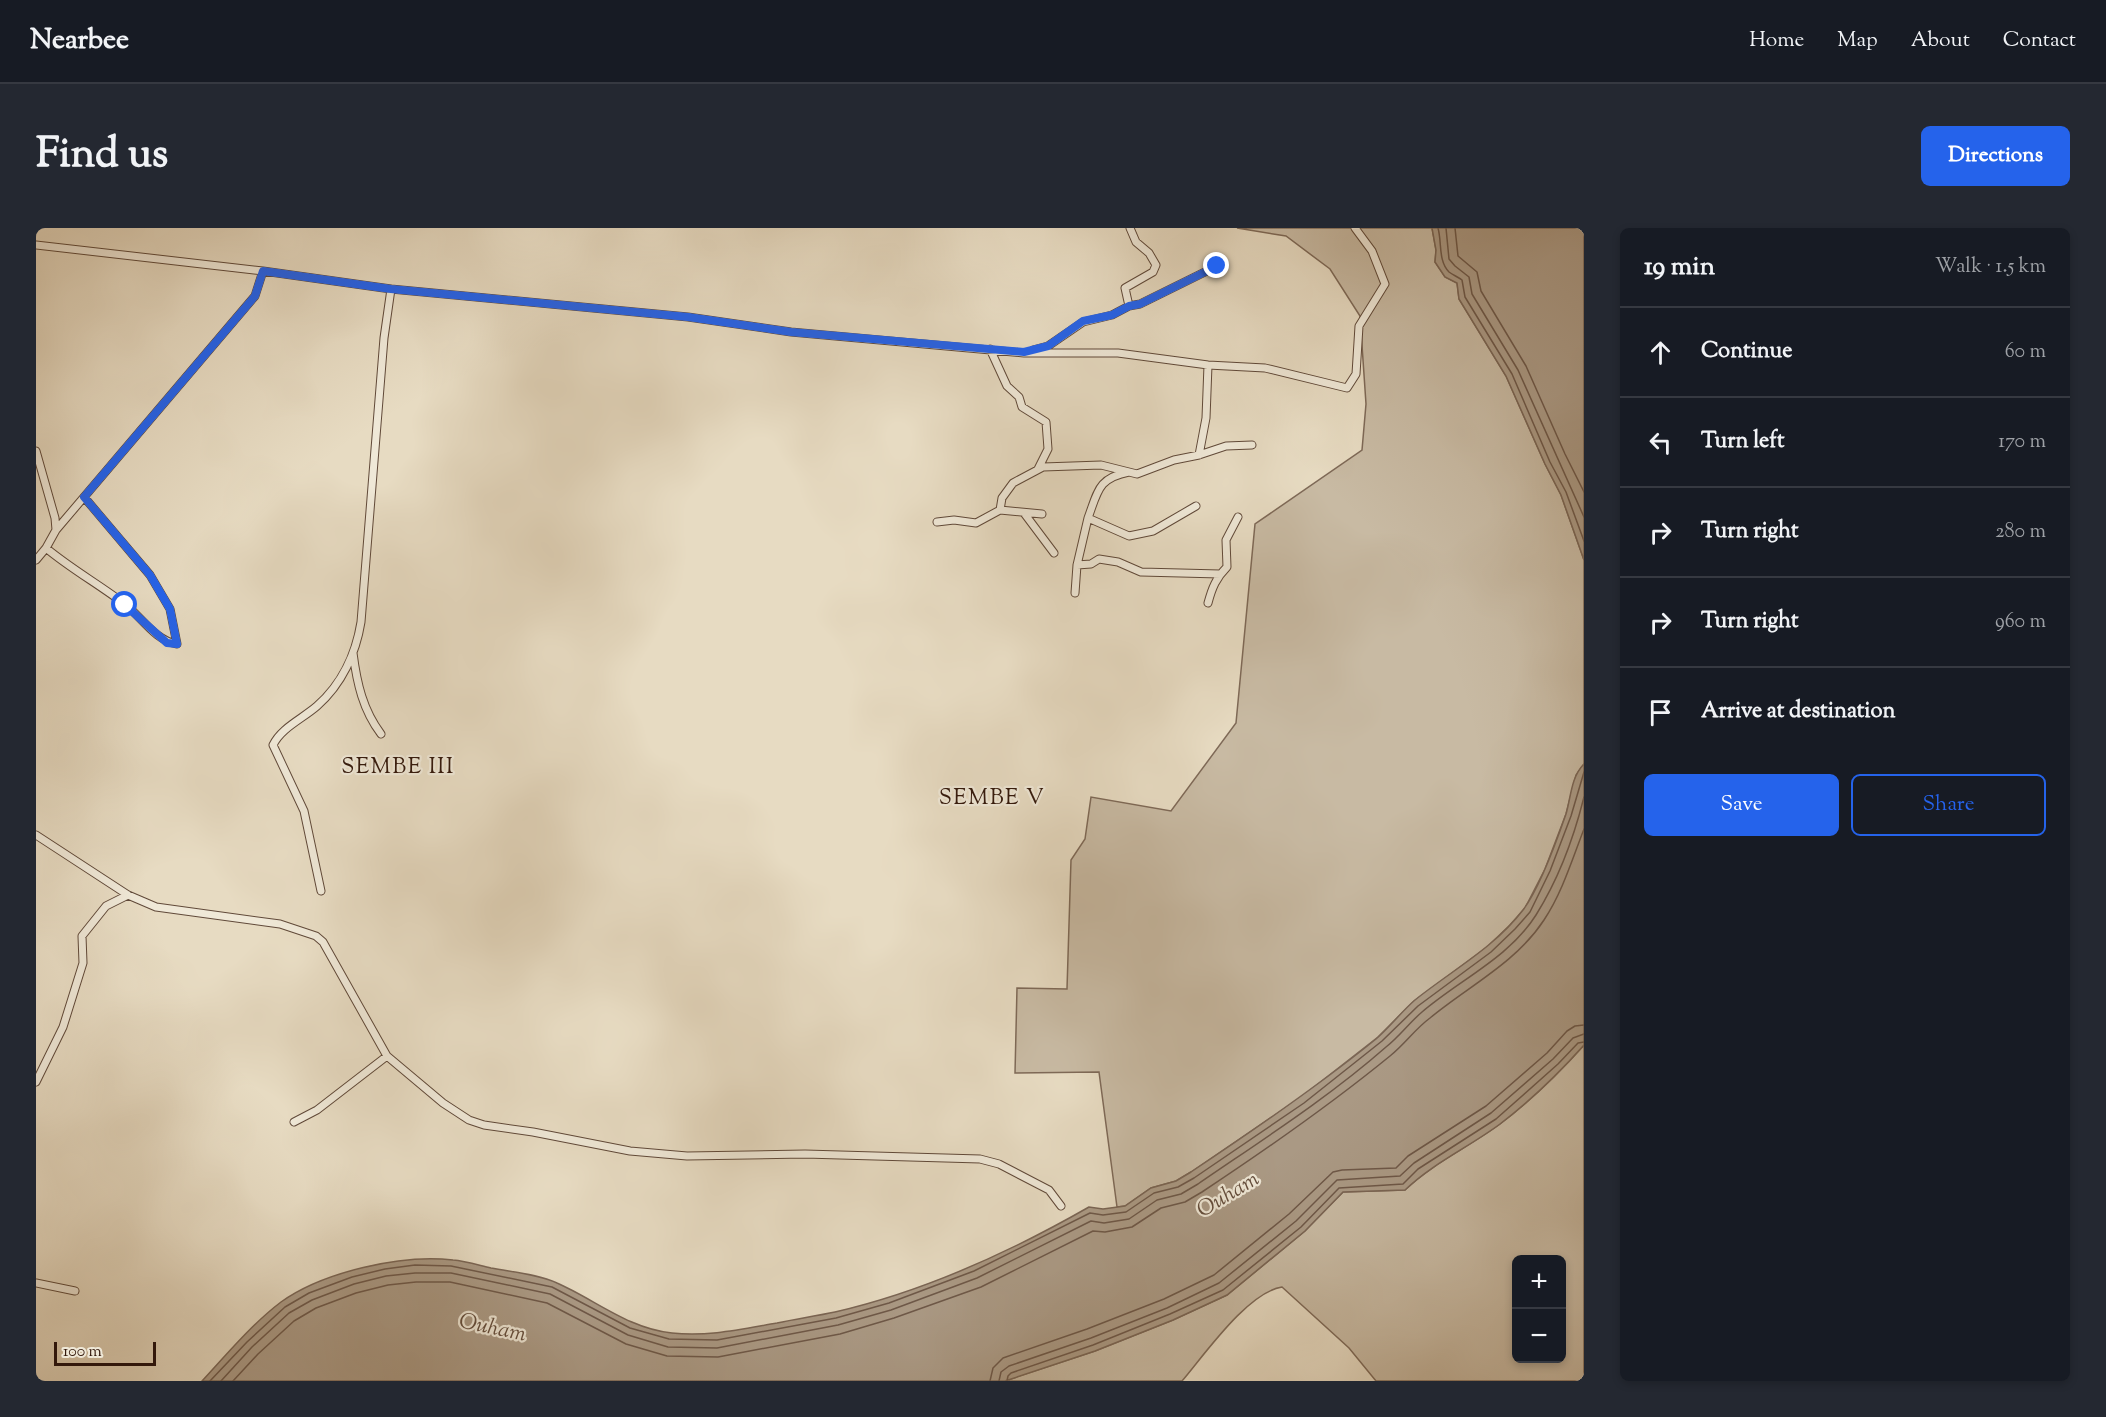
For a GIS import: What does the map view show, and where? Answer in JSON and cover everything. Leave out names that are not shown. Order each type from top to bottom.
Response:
[{"type":"street","points":[[1129,306],[1125,288],[1153,272],[1156,265],[1149,253],[1136,243],[1130,228]]},
{"type":"street","points":[[36,245],[263,271],[391,289],[688,317],[791,332],[1024,352],[1118,353],[1208,365],[1265,368],[1347,388],[1356,374],[1359,326],[1385,285],[1372,251],[1354,228]]},
{"type":"street","points":[[1024,352],[1048,346],[1083,321],[1112,315],[1129,306],[1140,304],[1217,266]]},
{"type":"street","points":[[36,560],[56,530],[255,296],[263,271]]},
{"type":"street","points":[[321,891],[304,811],[273,746],[277,736],[318,705],[337,685],[358,642],[384,338],[391,289]]},
{"type":"street","points":[[990,349],[1007,386],[1019,397],[1022,407],[1046,422],[1048,449],[1037,471]]},
{"type":"street","points":[[1199,455],[1206,418],[1208,365]]},
{"type":"street","points":[[1000,510],[1002,498],[1013,483],[1043,467],[1101,465],[1137,474],[1174,460],[1226,446],[1252,445]]},
{"type":"street","points":[[36,451],[55,518],[56,530]]},
{"type":"street","points":[[1076,593],[1077,565],[1088,518],[1100,486],[1115,475],[1132,472]]},
{"type":"street","points":[[46,548],[125,605],[167,643],[177,644],[170,609],[150,575],[84,497]]},
{"type":"street","points":[[1088,518],[1129,536],[1153,531],[1196,506]]},
{"type":"street","points":[[937,522],[954,520],[976,523],[1000,510],[1042,514]]},
{"type":"street","points":[[1024,513],[1054,553]]},
{"type":"street","points":[[1208,603],[1212,587],[1227,567],[1226,540],[1238,517]]},
{"type":"street","points":[[1077,565],[1091,564],[1099,559],[1118,562],[1141,572],[1220,574]]},
{"type":"street","points":[[352,654],[357,683],[369,717],[381,734]]},
{"type":"street","points":[[36,835],[128,895],[156,907],[280,924],[316,936],[323,942],[387,1056],[443,1103],[469,1120],[484,1125],[533,1131],[630,1151],[687,1156],[805,1154],[980,1159],[999,1164],[1049,1190],[1061,1206]]},
{"type":"street","points":[[36,1082],[63,1027],[83,963],[82,936],[106,906],[128,895]]},
{"type":"street","points":[[294,1122],[317,1110],[387,1056]]},
{"type":"street","points":[[36,1283],[75,1291]]},
{"type":"shaded area","points":[[1237,228],[1432,228],[1436,250],[1435,262],[1445,277],[1457,283],[1459,299],[1506,376],[1561,495],[1584,560],[1584,764],[1576,775],[1566,814],[1545,869],[1525,908],[1487,947],[1414,1001],[1378,1037],[1300,1098],[1176,1181],[1151,1188],[1125,1206],[1117,1207],[1099,1072],[1015,1073],[1017,988],[1067,989],[1071,860],[1085,839],[1091,797],[1171,811],[1236,723],[1255,524],[1362,450],[1366,404],[1360,316],[1330,269],[1286,236]]},
{"type":"shaded area","points":[[1584,1045],[1584,1381],[1376,1381],[1349,1348],[1282,1287],[1269,1291],[1241,1312],[1182,1381],[1005,1381],[1095,1351],[1173,1320],[1227,1295],[1305,1231],[1343,1192],[1405,1190],[1439,1163],[1511,1115],[1544,1086]]},
{"type":"water","points":[[1432,228],[1584,228],[1584,560],[1561,495],[1506,376],[1459,299],[1457,283],[1445,277],[1435,262],[1436,250]]},
{"type":"water","name":"Ouham","points":[[1584,764],[1584,1045],[1565,1066],[1511,1115],[1439,1163],[1405,1190],[1343,1192],[1305,1231],[1227,1295],[1173,1320],[1095,1351],[1005,1381],[202,1381],[270,1311],[298,1291],[340,1274],[387,1263],[432,1259],[453,1260],[533,1275],[557,1283],[641,1326],[672,1333],[712,1333],[821,1315],[868,1304],[933,1282],[998,1254],[1089,1207],[1103,1209],[1125,1206],[1151,1188],[1176,1181],[1191,1172],[1308,1091],[1376,1039],[1415,1000],[1472,958],[1512,924],[1529,901],[1547,864],[1566,814],[1576,775]]},
{"type":"district","name":"SEMBE III","points":[[398,765]]},
{"type":"district","name":"SEMBE V","points":[[992,796]]},
{"type":"route","points":[[125,605],[167,643],[177,644],[170,609],[150,575],[84,497],[255,296],[263,271],[391,289],[688,317],[791,332],[1024,352],[1048,346],[1083,321],[1112,315],[1129,306],[1140,304],[1217,266]]}]
